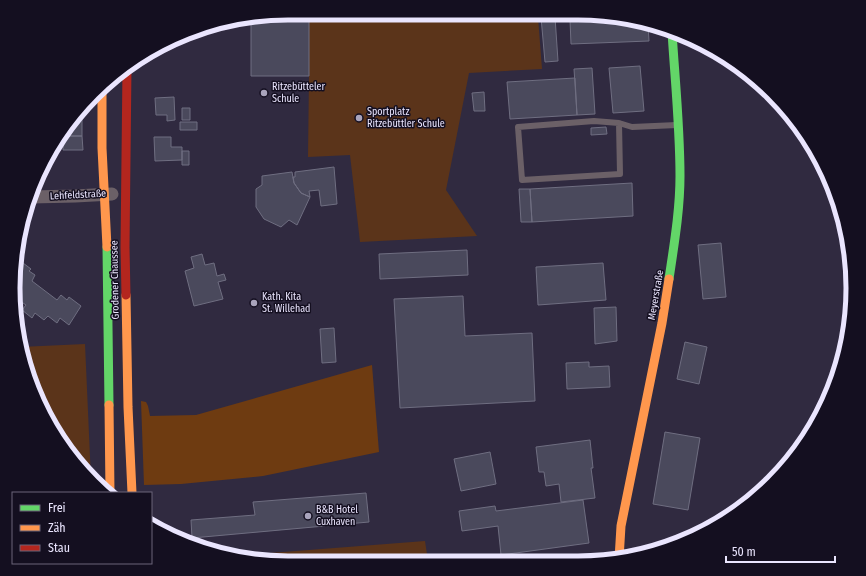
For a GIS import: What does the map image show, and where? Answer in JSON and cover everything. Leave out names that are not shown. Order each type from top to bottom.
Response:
[{"type":"main road","name":"Meyerstraße","points":[[619,553],[621,526],[662,323],[673,256],[680,177],[679,125],[672,37]]},
{"type":"main road","name":"Grodener Chaussee","points":[[110,488],[125,247],[127,74]]},
{"type":"main road","name":"Grodener Chaussee","points":[[102,95],[102,148],[105,194],[120,345],[132,492]]},
{"type":"street","name":"Lehfeldstraße","points":[[36,197],[126,193]]},
{"type":"lane","points":[[620,123],[620,174],[522,180],[518,127],[594,121],[620,123],[632,127],[679,125]]},
{"type":"shaded area","name":"Sportplatz Ritzebüttler Schule","points":[[288,20],[538,20],[542,69],[469,73],[446,190],[477,236],[360,242],[350,155],[308,157],[309,76],[251,76],[251,22]]},
{"type":"shaded area","points":[[85,344],[91,469],[65,437],[48,407],[40,391],[27,347]]},
{"type":"shaded area","points":[[372,365],[379,452],[263,476],[181,484],[144,485],[141,401],[146,402],[150,416],[196,415]]},
{"type":"shaded area","points":[[425,541],[427,556],[288,556],[255,554]]},
{"type":"building","points":[[309,20],[309,76],[251,76],[251,22]]},
{"type":"building","points":[[541,20],[555,20],[558,61],[545,62]]},
{"type":"building","points":[[570,20],[613,22],[648,29],[649,41],[571,44]]},
{"type":"building","points":[[640,66],[644,111],[613,113],[609,68]]},
{"type":"building","points":[[592,68],[595,114],[577,115],[574,69]]},
{"type":"building","points":[[575,78],[577,115],[510,119],[507,82]]},
{"type":"building","points":[[484,92],[485,111],[474,111],[472,93]]},
{"type":"building","points":[[174,97],[175,120],[167,121],[167,115],[156,115],[155,98]]},
{"type":"building","points":[[182,108],[190,108],[190,120],[182,120]]},
{"type":"building","points":[[82,117],[82,136],[67,136]]},
{"type":"building","points":[[180,122],[197,122],[197,130],[180,130]]},
{"type":"building","points":[[606,127],[607,134],[591,135],[591,128]]},
{"type":"building","points":[[67,136],[82,136],[83,150],[63,150],[63,142]]},
{"type":"building","points":[[154,137],[171,137],[171,147],[182,147],[182,160],[155,161]]},
{"type":"building","points":[[182,151],[189,151],[189,165],[182,165]]},
{"type":"building","points":[[334,167],[337,204],[321,206],[319,190],[309,191],[310,197],[301,193],[294,183],[293,177],[295,177],[295,172]]},
{"type":"building","points":[[292,172],[294,183],[301,193],[310,197],[297,225],[289,220],[281,227],[264,219],[256,207],[256,189],[262,185],[262,176]]},
{"type":"building","points":[[632,183],[633,216],[532,222],[530,189]]},
{"type":"building","points":[[519,189],[530,189],[532,222],[521,222]]},
{"type":"building","points":[[721,243],[726,297],[703,299],[698,245]]},
{"type":"building","points":[[467,250],[468,275],[380,279],[379,254]]},
{"type":"building","points":[[202,254],[205,265],[214,263],[217,276],[224,274],[226,280],[218,282],[223,299],[194,306],[185,271],[194,268],[191,257]]},
{"type":"building","points":[[21,262],[31,269],[29,271],[35,275],[32,281],[57,300],[61,295],[67,300],[69,297],[81,306],[69,325],[60,318],[57,323],[48,316],[44,320],[35,313],[32,318],[22,310],[26,305],[21,302]]},
{"type":"building","points":[[603,263],[606,300],[538,305],[536,267]]},
{"type":"building","points":[[463,296],[465,336],[532,333],[535,401],[400,408],[394,299]]},
{"type":"building","points":[[616,307],[617,341],[595,344],[594,308]]},
{"type":"building","points":[[334,328],[336,362],[322,363],[320,329]]},
{"type":"building","points":[[685,342],[707,347],[699,384],[677,379]]},
{"type":"building","points":[[589,362],[589,367],[609,366],[610,387],[567,389],[566,363]]},
{"type":"building","points":[[665,432],[700,438],[688,510],[653,504]]},
{"type":"building","points":[[590,440],[593,468],[591,468],[595,498],[561,502],[559,484],[546,486],[544,472],[539,472],[536,447]]},
{"type":"building","points":[[490,452],[496,484],[461,491],[454,459]]},
{"type":"building","name":"B&B Hotel Cuxhaven","points":[[366,493],[369,522],[192,538],[191,520],[255,515],[253,502]]},
{"type":"building","points":[[583,500],[589,543],[501,555],[498,526],[462,531],[459,511],[495,506],[496,511]]},
{"type":"traffic: fast","points":[[669,279],[675,240],[680,189],[680,158],[672,37]]},
{"type":"traffic: fast","points":[[107,247],[109,405]]},
{"type":"traffic: slow","points":[[102,95],[102,148],[107,247]]},
{"type":"traffic: slow","points":[[619,553],[621,526],[662,323],[669,279]]},
{"type":"traffic: slow","points":[[126,295],[128,407],[132,492]]},
{"type":"traffic: slow","points":[[109,405],[110,488]]},
{"type":"traffic: jam","points":[[126,295],[125,247],[127,74]]},
{"type":"place","name":"Ritzebütteler Schule","points":[[264,93]]},
{"type":"place","name":"Sportplatz Ritzebüttler Schule","points":[[359,118]]},
{"type":"place","name":"Kath. Kita St. Willehad","points":[[254,303]]},
{"type":"place","name":"B&B Hotel Cuxhaven","points":[[308,516]]}]
